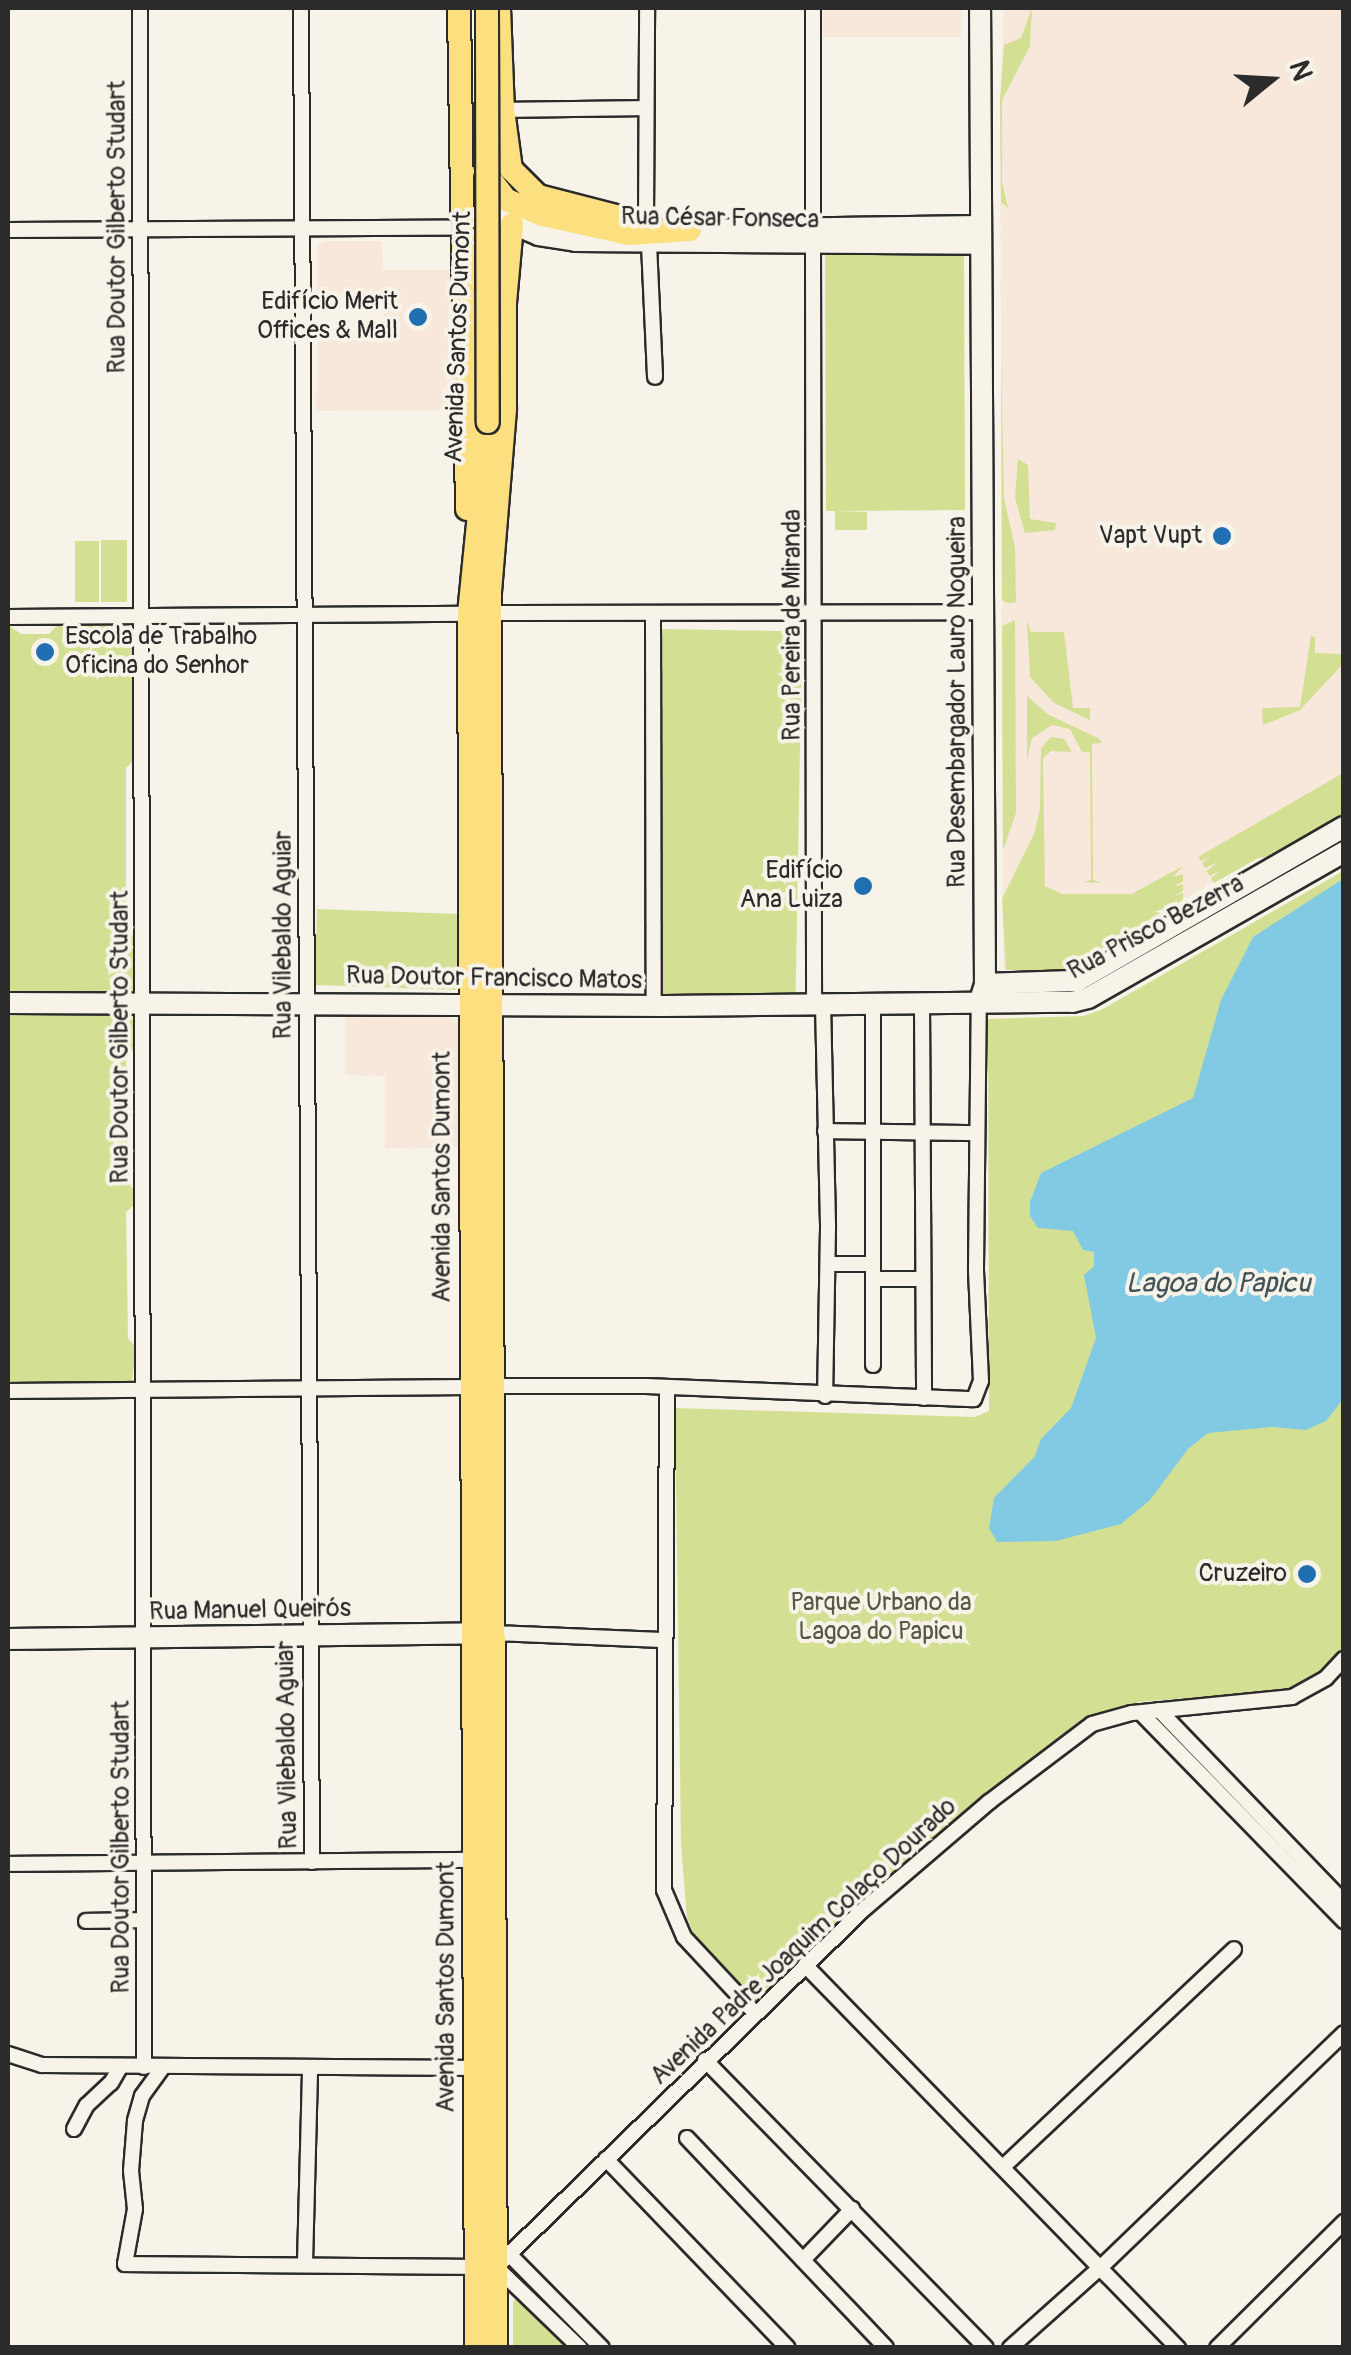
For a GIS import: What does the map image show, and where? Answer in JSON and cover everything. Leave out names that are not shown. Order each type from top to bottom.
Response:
[{"type":"main road","points":[[459,8],[466,223],[466,522],[474,555]]},
{"type":"main road","points":[[471,8],[473,138],[486,178],[498,193],[525,210],[629,234],[690,230]]},
{"type":"main road","name":"Avenida Santos Dumont","points":[[480,614],[474,555],[488,422],[487,8]]},
{"type":"main road","points":[[500,8],[506,154],[527,189],[648,234],[690,230]]},
{"type":"main road","name":"Avenida Santos Dumont","points":[[476,2348],[494,2258],[485,2068],[480,614],[512,224]]},
{"type":"main road","name":"Avenida Santos Dumont","points":[[483,1633],[474,1860],[496,2348]]},
{"type":"street","name":"Rua Doutor Gilberto Studart","points":[[140,8],[144,2066]]},
{"type":"street","name":"Rua Vilebaldo Aguiar","points":[[301,8],[312,1862]]},
{"type":"street","points":[[646,8],[644,108],[655,378]]},
{"type":"street","name":"Rua Pereira de Miranda","points":[[813,8],[819,1005],[828,1264],[824,1396]]},
{"type":"street","name":"Rua Desembargador Lauro Nogueira","points":[[924,1398],[974,1399],[981,1381],[977,1133],[982,993],[980,8]]},
{"type":"street","points":[[503,110],[644,108]]},
{"type":"street","name":"Rua César Fonseca","points":[[8,230],[466,223],[492,215],[556,239],[648,234],[980,235]]},
{"type":"street","name":"Rua César Fonseca","points":[[690,230],[813,236]]},
{"type":"street","points":[[8,618],[304,612],[983,612]]},
{"type":"street","points":[[653,615],[654,1005]]},
{"type":"street","name":"Rua Prisco Bezerra","points":[[982,993],[1076,982],[1344,827]]},
{"type":"street","name":"Rua Prisco Bezerra","points":[[982,993],[1072,1002],[1088,998],[1344,852]]},
{"type":"street","name":"Rua Doutor Francisco Matos","points":[[8,1002],[819,1005],[922,1002],[982,993]]},
{"type":"street","points":[[873,1365],[874,1002]]},
{"type":"street","points":[[8,1391],[308,1386],[667,1387],[924,1398],[920,1279],[922,1002]]},
{"type":"street","points":[[825,1131],[977,1133]]},
{"type":"street","points":[[828,1264],[920,1279]]},
{"type":"street","points":[[667,1387],[662,1640],[666,1903],[684,1937],[754,2012]]},
{"type":"street","points":[[483,1633],[662,1640]]},
{"type":"street","name":"Rua Manuel Queirós","points":[[8,1639],[483,1633]]},
{"type":"street","name":"Avenida Padre Joaquim Colaço Dourado","points":[[494,2258],[606,2159],[754,2012],[902,1876],[1056,1747],[1097,1722],[1159,1710],[1292,1697],[1341,1668]]},
{"type":"street","points":[[1159,1710],[1344,1902]]},
{"type":"street","points":[[1140,1713],[1344,1921]]},
{"type":"street","points":[[8,1864],[474,1860]]},
{"type":"street","points":[[86,1921],[143,1920]]},
{"type":"street","points":[[1004,2166],[1234,1949]]},
{"type":"street","points":[[805,1965],[1178,2348]]},
{"type":"street","points":[[1010,2348],[1344,2033]]},
{"type":"street","points":[[8,2054],[42,2065],[485,2068]]},
{"type":"street","points":[[706,2060],[986,2348]]},
{"type":"street","points":[[74,2129],[88,2105],[122,2066]]},
{"type":"street","points":[[164,2067],[142,2096],[134,2124],[131,2170],[135,2209],[125,2264],[494,2258],[580,2339],[602,2348]]},
{"type":"street","points":[[305,2262],[310,2068]]},
{"type":"street","points":[[687,2138],[886,2348]]},
{"type":"street","points":[[606,2159],[788,2348]]},
{"type":"street","points":[[803,2260],[852,2209]]},
{"type":"street","points":[[1218,2348],[1344,2222]]},
{"type":"shaded area","points":[[823,8],[961,8],[961,37],[823,37]]},
{"type":"shaded area","points":[[1004,8],[1343,8],[1343,815],[1271,857],[1258,858],[1209,885],[1068,971],[1006,970],[1003,966],[1000,100]]},
{"type":"shaded area","points":[[326,241],[382,241],[383,270],[453,270],[451,410],[316,411],[318,340],[384,339],[383,292],[317,292],[317,246]]},
{"type":"shaded area","points":[[345,1016],[449,1016],[459,1023],[460,1147],[385,1148],[385,1076],[345,1075]]},
{"type":"green space","points":[[1032,8],[1030,46],[1002,100],[1002,182],[1008,208],[1001,202],[1000,100],[1004,45],[1021,38]]},
{"type":"green space","points":[[825,255],[964,255],[965,510],[839,511],[867,512],[867,530],[835,530],[835,511],[826,511]]},
{"type":"green space","points":[[1001,358],[1004,498],[1015,548],[1016,602],[1008,603],[1002,600]]},
{"type":"green space","points":[[1018,459],[1028,465],[1030,519],[1056,523],[1055,530],[1025,533],[1015,498]]},
{"type":"green space","points":[[101,540],[127,540],[127,602],[101,602]]},
{"type":"green space","points":[[75,541],[99,541],[99,602],[75,602]]},
{"type":"green space","points":[[1015,620],[1016,813],[1003,850],[1002,626]]},
{"type":"green space","points":[[1027,621],[1031,632],[1064,632],[1073,708],[1090,708],[1090,720],[1054,703],[1030,677]]},
{"type":"green space","points":[[8,625],[21,634],[49,634],[57,625],[127,625],[132,631],[133,761],[126,768],[126,929],[136,939],[136,989],[131,994],[8,995]]},
{"type":"green space","points":[[662,629],[802,631],[796,999],[656,997]]},
{"type":"green space","points":[[1311,636],[1315,637],[1315,653],[1343,654],[1343,664],[1300,710],[1263,725],[1262,708],[1300,707]]},
{"type":"green space","points":[[1027,696],[1049,715],[1100,739],[1101,743],[1092,744],[1093,880],[1101,883],[1083,882],[1091,880],[1090,752],[1082,752],[1070,729],[1052,725],[1032,738],[1027,760]]},
{"type":"green space","points":[[1051,737],[1064,739],[1072,752],[1051,751],[1043,758],[1045,886],[1062,894],[1132,894],[1183,866],[1173,877],[1183,874],[1183,881],[1173,887],[1183,884],[1183,891],[1173,897],[1183,893],[1183,900],[1110,943],[1075,970],[1006,970],[1002,899],[1034,834],[1040,809],[1041,748]]},
{"type":"green space","points":[[1343,773],[1343,815],[1271,857],[1258,858],[1214,883],[1211,878],[1221,870],[1210,876],[1206,871],[1219,862],[1205,868],[1202,863],[1211,856],[1201,861],[1198,857]]},
{"type":"green space","name":"Parque Urbano da Lagoa do Papicu","points":[[1343,871],[1344,1648],[1320,1673],[1290,1690],[1138,1702],[1087,1719],[879,1885],[755,2003],[694,1935],[687,1918],[681,1845],[675,1408],[975,1417],[989,1411],[988,1019],[1083,1016],[1101,1010]]},
{"type":"green space","points":[[317,909],[459,914],[456,990],[314,985]]},
{"type":"green space","points":[[8,1012],[134,1014],[134,1050],[126,1055],[128,1183],[134,1190],[134,1205],[126,1212],[128,1338],[136,1348],[132,1382],[8,1383]]},
{"type":"green space","points":[[520,2296],[571,2348],[513,2348],[513,2302]]},
{"type":"water","name":"Lagoa do Papicu","points":[[1343,879],[1343,1399],[1326,1421],[1306,1430],[1272,1427],[1208,1433],[1188,1449],[1150,1500],[1121,1524],[1056,1541],[997,1542],[989,1528],[994,1498],[1035,1456],[1041,1439],[1071,1408],[1096,1338],[1084,1275],[1094,1266],[1094,1252],[1083,1250],[1073,1231],[1038,1228],[1030,1216],[1030,1202],[1041,1173],[1193,1098],[1221,1000],[1253,937]]},
{"type":"place","name":"Edifício Merit Offices & Mall","points":[[418,317]]},
{"type":"place","name":"Vapt Vupt","points":[[1222,536]]},
{"type":"place","name":"Escola de Trabalho Oficina do Senhor","points":[[45,652]]},
{"type":"place","name":"Edifício Ana Luiza","points":[[863,886]]},
{"type":"place","name":"Cruzeiro","points":[[1307,1574]]}]
